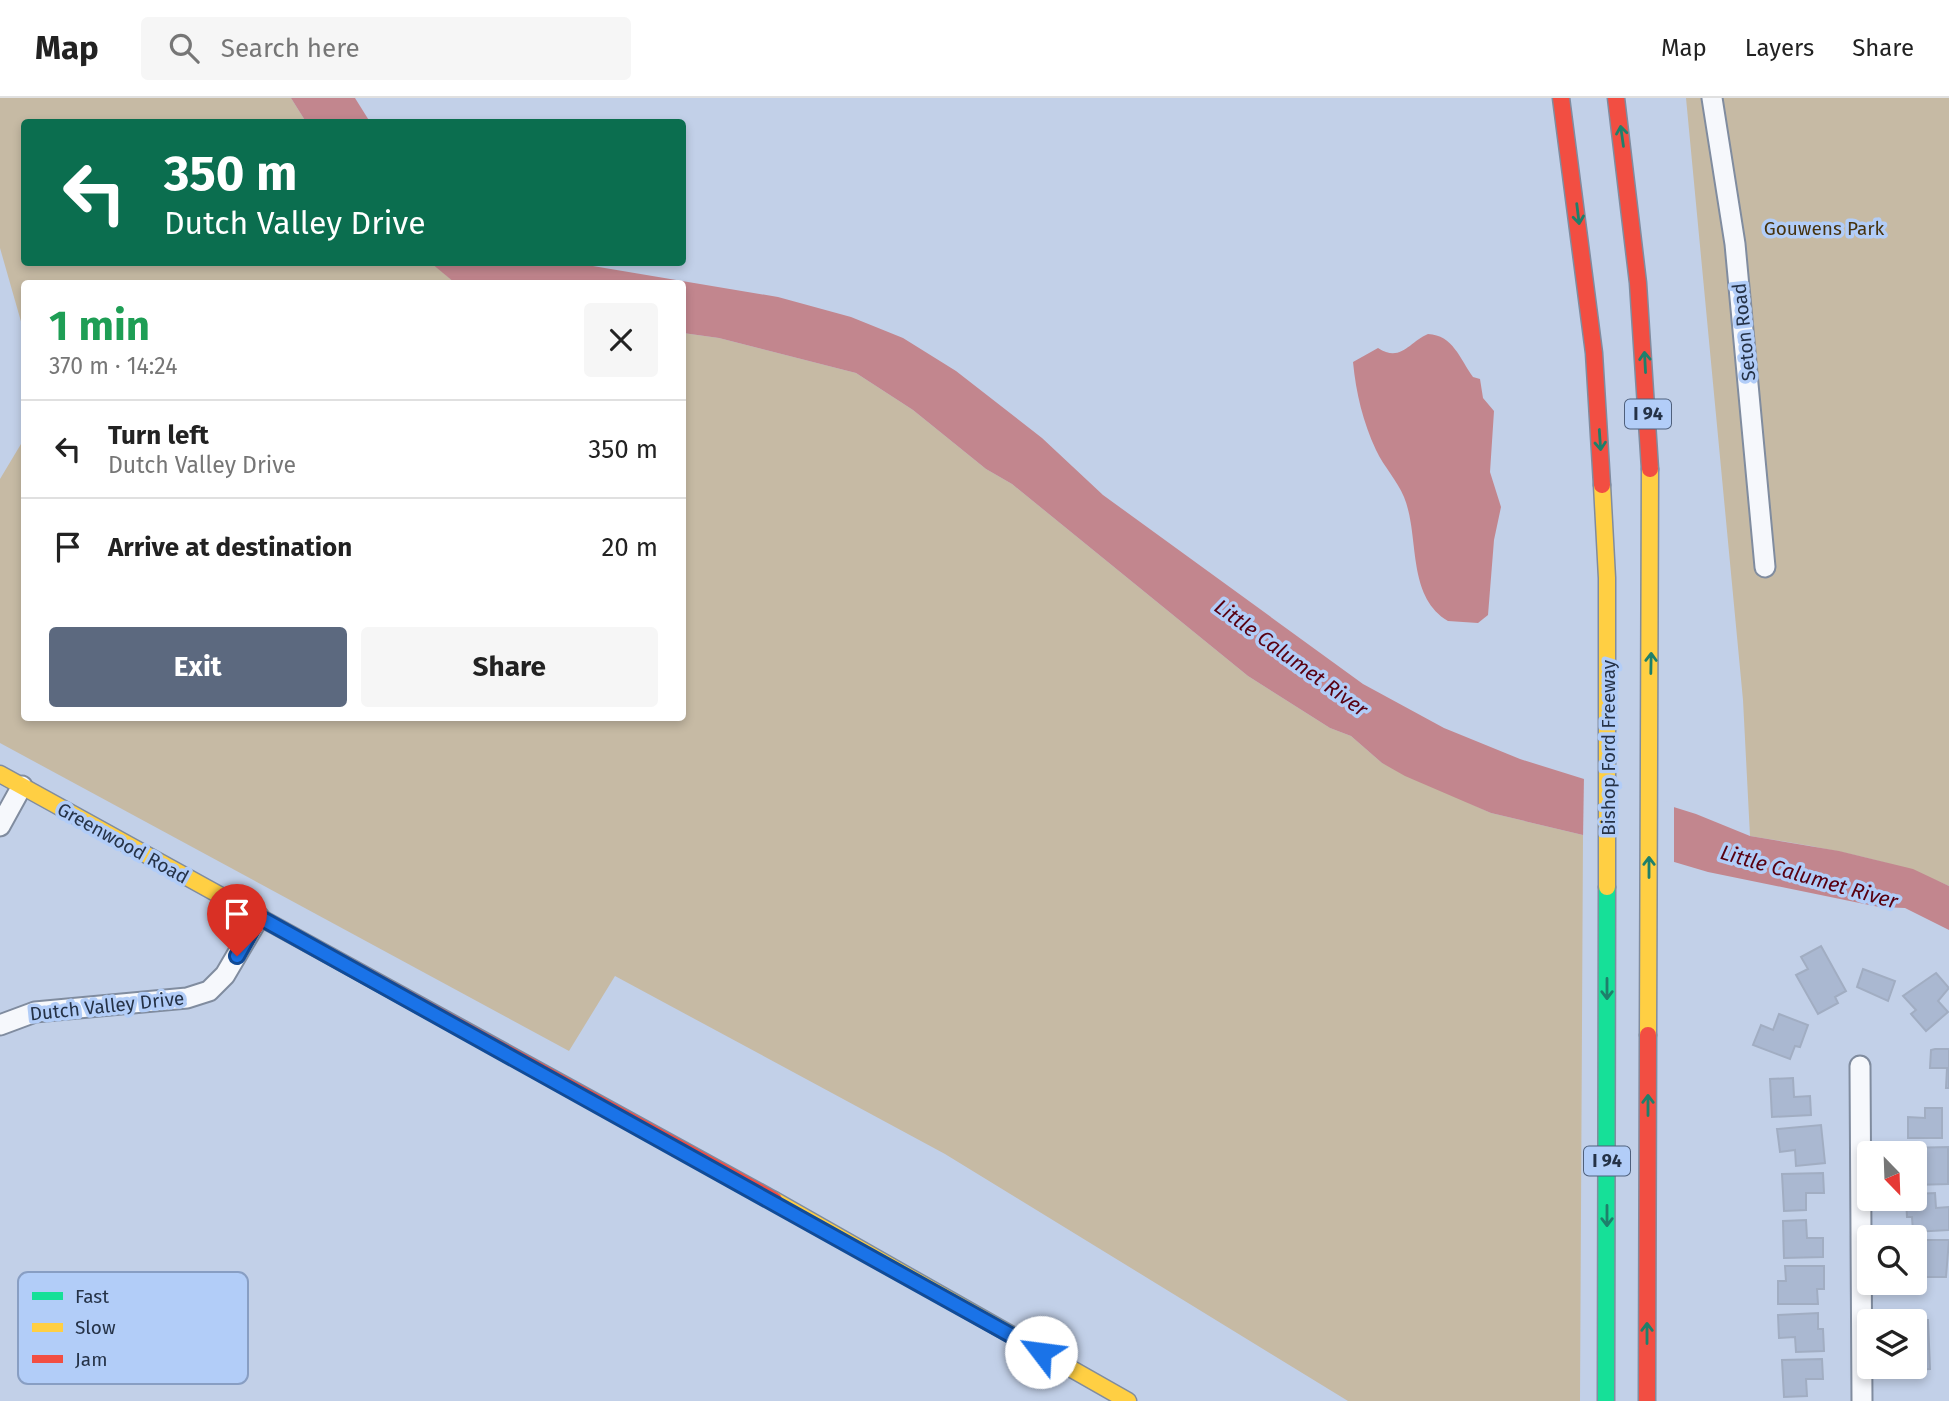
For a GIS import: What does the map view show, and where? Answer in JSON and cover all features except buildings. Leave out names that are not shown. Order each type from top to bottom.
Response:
[{"type":"main road","points":[[1545,98],[1570,153]]},
{"type":"main road","name":"Bishop Ford Freeway","points":[[1561,98],[1594,353],[1607,578],[1606,1401]]},
{"type":"main road","name":"I 94","points":[[1616,98],[1634,232],[1645,353],[1651,507],[1647,1401]]},
{"type":"main road","name":"Greenwood Road","points":[[0,774],[848,1242],[1128,1401]]},
{"type":"street","name":"Seton Road","points":[[1712,98],[1735,244],[1765,567]]},
{"type":"street","points":[[0,826],[22,786]]},
{"type":"street","name":"Dutch Valley Drive","points":[[0,1025],[35,1012],[187,998],[209,991],[225,975],[259,917]]},
{"type":"street","points":[[1860,1066],[1862,1401]]},
{"type":"green space","points":[[0,98],[291,98],[304,119],[21,119],[21,266],[436,266],[452,280],[21,280],[21,322],[0,248]]},
{"type":"green space","name":"Gouwens Park","points":[[1686,98],[1949,98],[1949,886],[1876,860],[1750,836],[1743,700]]},
{"type":"green space","points":[[686,333],[719,338],[856,373],[913,410],[986,469],[1012,484],[1248,676],[1330,728],[1351,736],[1382,763],[1491,813],[1583,835],[1580,1401],[1348,1401],[945,1154],[615,976],[569,1051],[0,743],[0,479],[21,444],[21,721],[686,721]]},
{"type":"water","points":[[291,98],[355,98],[368,119],[304,119]]},
{"type":"water","points":[[435,266],[593,266],[676,280],[451,280]]},
{"type":"water","name":"Little Calumet River","points":[[686,282],[778,297],[851,317],[903,338],[956,371],[1042,438],[1103,495],[1363,684],[1444,728],[1520,759],[1696,814],[1750,836],[1839,851],[1913,869],[1949,886],[1949,930],[1905,908],[1879,907],[1708,872],[1583,835],[1491,813],[1405,776],[1382,763],[1351,736],[1330,728],[1248,676],[1012,484],[986,469],[913,410],[856,373],[719,338],[686,333]]},
{"type":"water","points":[[1428,334],[1437,335],[1450,343],[1473,377],[1480,379],[1483,398],[1494,411],[1490,472],[1501,507],[1494,540],[1488,615],[1478,623],[1448,621],[1435,610],[1426,597],[1416,564],[1409,512],[1398,485],[1371,439],[1356,385],[1353,362],[1378,348],[1393,353],[1405,350]]},
{"type":"pier","points":[[1584,775],[1674,804],[1674,866],[1583,839]]},
{"type":"traffic: fast","points":[[1606,1401],[1607,887]]},
{"type":"traffic: slow","points":[[1648,1035],[1650,469]]},
{"type":"traffic: slow","points":[[1602,485],[1607,578],[1607,887]]},
{"type":"traffic: slow","points":[[0,774],[243,908]]},
{"type":"traffic: slow","points":[[774,1200],[1128,1401]]},
{"type":"traffic: jam","points":[[1561,98],[1594,353],[1602,485]]},
{"type":"traffic: jam","points":[[1616,98],[1638,283],[1650,469]]},
{"type":"traffic: jam","points":[[243,908],[774,1200]]},
{"type":"traffic: jam","points":[[1647,1401],[1648,1035]]},
{"type":"route","points":[[237,956],[259,917],[860,1248],[1041,1352]]}]
